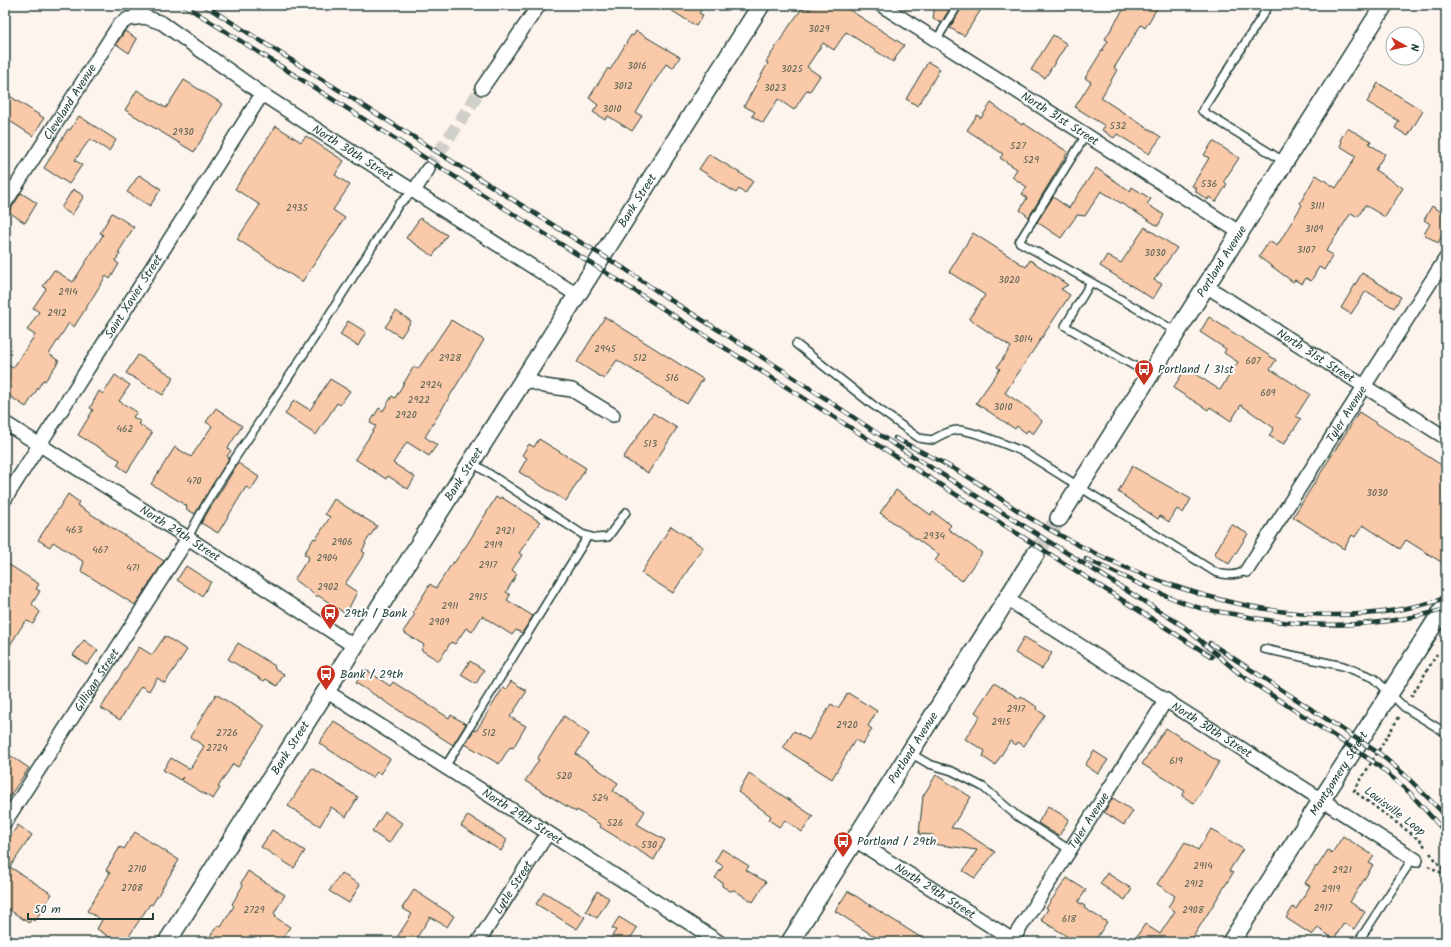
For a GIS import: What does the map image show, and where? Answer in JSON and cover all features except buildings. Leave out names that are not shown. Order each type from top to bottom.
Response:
[{"type":"street","name":"North 30th Street","points":[[133,5],[139,9],[145,17],[162,23],[262,94],[578,295]]},
{"type":"street","points":[[482,88],[539,5]]},
{"type":"street","name":"Bank Street","points":[[166,942],[522,379],[578,295],[761,5]]},
{"type":"street","name":"North 31st Street","points":[[881,5],[937,39],[1239,232]]},
{"type":"street","name":"Portland Avenue","points":[[1059,518],[1383,6]]},
{"type":"street","name":"Cleveland Avenue","points":[[5,203],[119,25],[128,19],[145,17]]},
{"type":"street","name":"Saint Xavier Street","points":[[5,499],[262,94]]},
{"type":"street","points":[[414,191],[428,169]]},
{"type":"street","name":"Tyler Avenue","points":[[1247,570],[1366,386],[1446,258]]},
{"type":"street","name":"North 31st Street","points":[[1206,286],[1446,438]]},
{"type":"street","points":[[522,379],[544,386],[572,390],[613,415]]},
{"type":"street","name":"North 29th Street","points":[[5,423],[188,538],[354,646]]},
{"type":"street","name":"Gilligan Street","points":[[5,822],[188,538]]},
{"type":"street","name":"Portland Avenue","points":[[790,942],[1036,553]]},
{"type":"street","name":"North 30th Street","points":[[1007,599],[1414,859]]},
{"type":"street","name":"Montgomery Street","points":[[1230,942],[1446,605]]},
{"type":"street","name":"North 29th Street","points":[[326,691],[719,942]]},
{"type":"street","name":"Tyler Avenue","points":[[1013,941],[1166,700]]},
{"type":"street","name":"Lytle Street","points":[[478,942],[548,833]]},
{"type":"street","name":"North 29th Street","points":[[855,840],[1013,941]]},
{"type":"lane","points":[[937,39],[958,5]]},
{"type":"lane","points":[[1269,5],[1202,111],[1285,162]]},
{"type":"lane","points":[[1086,135],[1019,242],[1177,332]]},
{"type":"lane","points":[[188,538],[196,521],[230,466],[333,310],[399,204],[414,191]]},
{"type":"lane","points":[[1091,282],[1064,326],[1150,375]]},
{"type":"lane","points":[[796,344],[873,405],[919,438],[932,440],[946,432],[958,430],[996,440],[1024,452],[1215,572],[1225,575],[1238,574],[1247,570]]},
{"type":"lane","points":[[470,462],[582,534],[588,536],[595,538],[608,537],[626,512]]},
{"type":"lane","points":[[445,768],[588,536]]},
{"type":"lane","points":[[1264,649],[1343,666],[1374,678],[1391,692],[1404,707],[1446,733]]},
{"type":"lane","points":[[910,753],[929,764],[952,771],[983,787],[1018,816],[1070,850]]},
{"type":"lane","points":[[1358,942],[1414,859]]},
{"type":"path","name":"Louisville Loop","points":[[1438,651],[1354,791],[1421,842],[1446,874]]},
{"type":"path","points":[[1414,859],[1446,874]]},
{"type":"tunnel","points":[[428,169],[482,88]]},
{"type":"tunnel","points":[[1036,553],[1059,518]]},
{"type":"railway","points":[[184,5],[1212,657]]},
{"type":"railway","points":[[204,5],[625,269],[664,296],[784,371],[889,441],[1183,626],[1241,675],[1375,763],[1409,792],[1446,833]]},
{"type":"railway","points":[[895,438],[965,475],[1019,511],[1072,542],[1122,566],[1174,586],[1228,602],[1283,611],[1338,615],[1392,611],[1446,598]]},
{"type":"railway","points":[[1086,559],[1185,603],[1208,610],[1260,619],[1340,625],[1420,616],[1446,609]]},
{"type":"railway","points":[[1210,643],[1380,754],[1405,775],[1446,816]]},
{"type":"place","name":"Portland / 31st","points":[[1144,386]]},
{"type":"place","name":"29th / Bank","points":[[330,630]]},
{"type":"place","name":"Bank / 29th","points":[[326,691]]},
{"type":"place","name":"Portland / 29th","points":[[843,858]]}]
